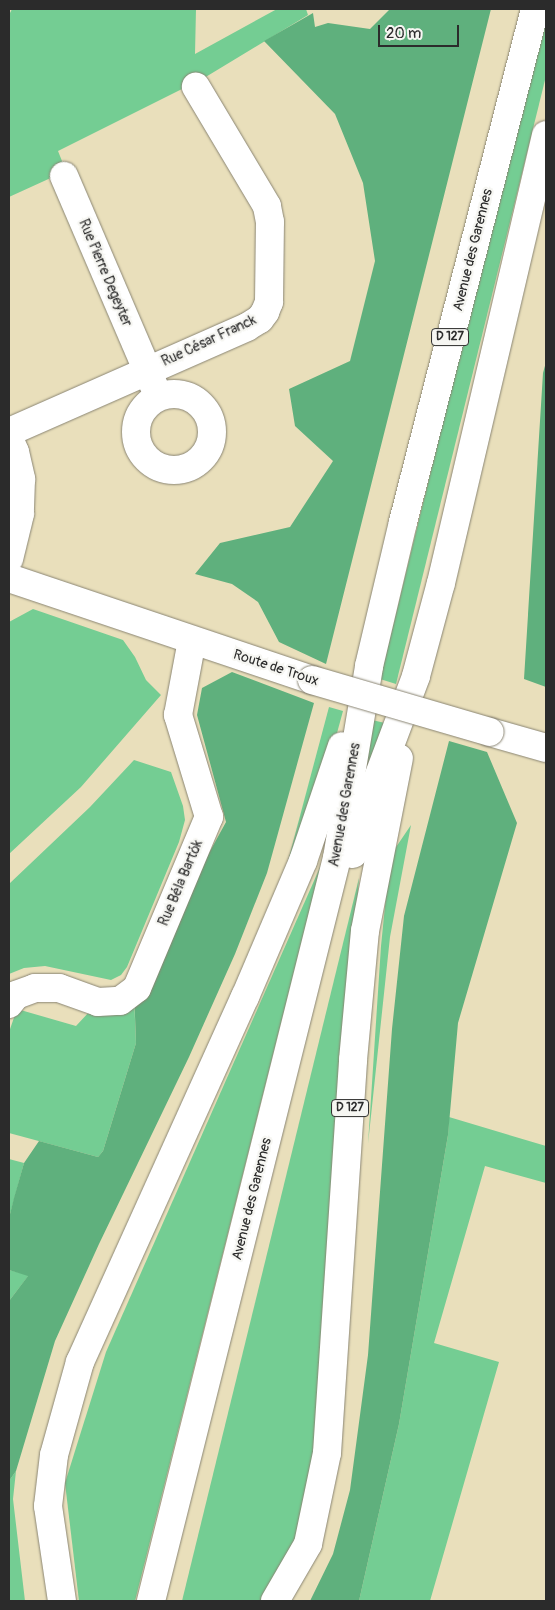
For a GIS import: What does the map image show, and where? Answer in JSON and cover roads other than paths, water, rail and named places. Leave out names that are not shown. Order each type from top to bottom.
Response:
[{"type":"main road","name":"Avenue des Garennes","points":[[151,1601],[336,858],[369,666],[403,522],[535,9]]},
{"type":"main road","name":"Rue César Franck","points":[[9,432],[147,369],[247,327],[260,319],[269,302],[270,222],[267,206],[196,87]]},
{"type":"main road","name":"Avenue des Garennes","points":[[170,1601],[212,1440],[359,828],[416,676],[441,582],[546,135]]},
{"type":"main road","name":"Rue Pierre Degeyter","points":[[64,176],[158,396]]},
{"type":"main road","points":[[9,438],[16,452],[21,479],[20,514],[9,559]]},
{"type":"main road","name":"Route de Troux","points":[[9,578],[312,680],[546,748]]},
{"type":"main road","name":"Rue Béla Bartók","points":[[9,1004],[16,996],[34,988],[59,988],[98,1002],[120,1001],[137,988],[209,817],[178,716],[192,640]]},
{"type":"main road","name":"D 127","points":[[62,1601],[48,1506],[54,1455],[80,1362],[245,997],[303,861],[369,666]]},
{"type":"main road","name":"D 127","points":[[275,1601],[308,1544],[327,1453],[353,1060],[365,931],[416,676]]}]
